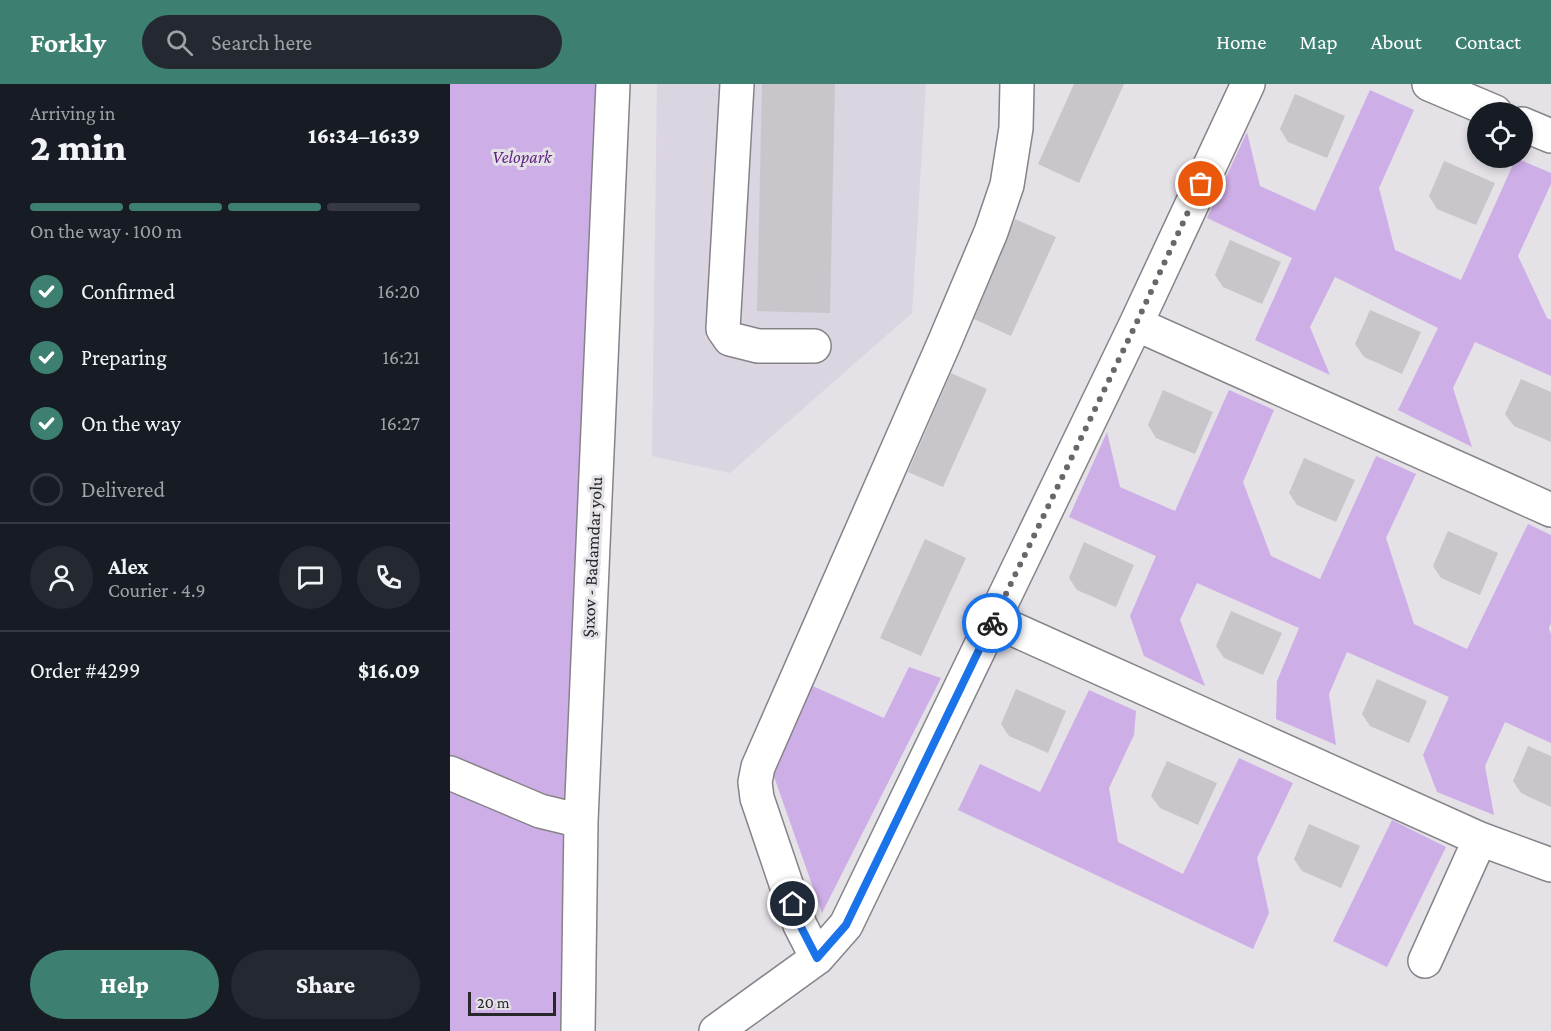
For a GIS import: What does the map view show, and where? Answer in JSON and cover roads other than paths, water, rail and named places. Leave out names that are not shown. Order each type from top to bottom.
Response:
[{"type":"street","name":"Şıxov - Badamdar yolu","points":[[578,1031],[581,821],[613,84]]},
{"type":"street","points":[[737,84],[723,329],[730,339],[758,346],[814,346]]},
{"type":"street","points":[[817,958],[800,925],[757,798],[755,782],[758,767],[991,232],[1007,185],[1016,128],[1017,84]]},
{"type":"street","points":[[716,1031],[817,958],[846,925],[1136,324],[1248,84]]},
{"type":"street","points":[[1429,84],[1472,102]]},
{"type":"street","points":[[1533,129],[1551,136]]},
{"type":"street","points":[[1136,324],[1551,510]]},
{"type":"street","points":[[993,621],[1480,839],[1551,866]]},
{"type":"street","points":[[450,773],[540,811],[581,821]]},
{"type":"street","points":[[1425,962],[1480,839]]},
{"type":"park label","name":"Velopark","points":[[522,157]]}]
